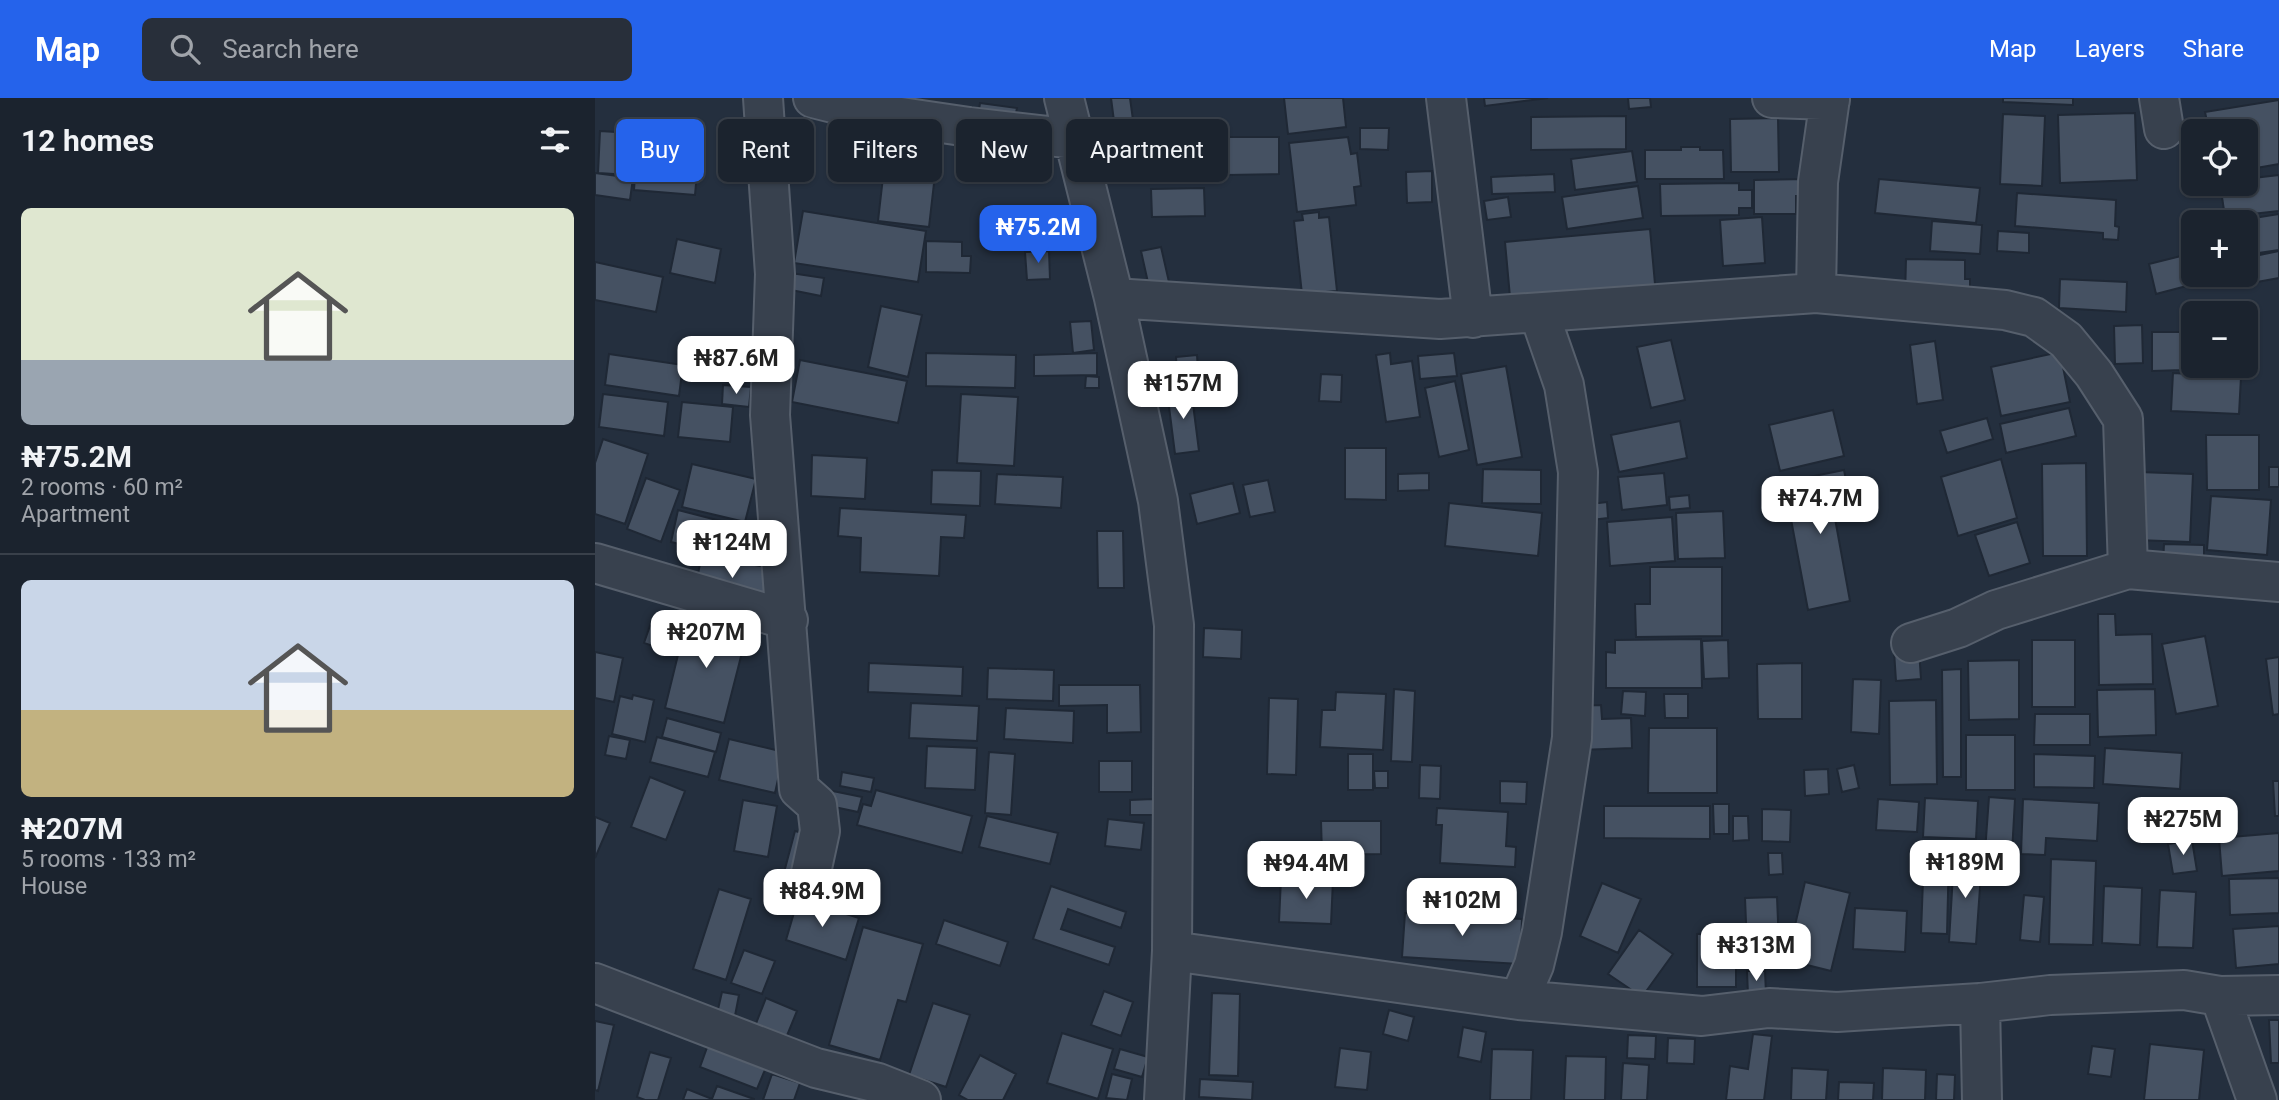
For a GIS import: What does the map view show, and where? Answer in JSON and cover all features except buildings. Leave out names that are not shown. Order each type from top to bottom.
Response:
[{"type":"street","points":[[763,98],[775,274],[771,415],[799,789],[817,805],[820,831],[807,891]]},
{"type":"street","points":[[813,98],[873,113],[1066,138]]},
{"type":"street","points":[[1064,98],[1070,119]]},
{"type":"street","points":[[1446,98],[1473,318]]},
{"type":"street","points":[[1772,98],[1830,99],[1818,182],[1816,292]]},
{"type":"street","points":[[1085,182],[1158,501],[1174,625],[1172,951],[1164,1100]]},
{"type":"street","points":[[1114,299],[1440,319],[1816,292],[2005,310],[2033,317],[2066,340],[2100,383],[2123,419],[2128,569]]},
{"type":"street","points":[[1519,1000],[1534,965],[1542,932],[1572,738],[1578,472],[1564,385],[1539,313]]},
{"type":"street","points":[[595,563],[788,620]]},
{"type":"street","points":[[1911,643],[1958,628],[1996,610],[2128,569],[2279,582]]},
{"type":"street","points":[[1172,951],[1519,1000],[1702,1016],[1769,1008],[1837,1012],[1980,1003],[2050,995],[2183,990],[2220,996],[2279,995]]},
{"type":"street","points":[[595,983],[816,1068],[878,1083],[921,1100]]},
{"type":"street","points":[[2220,996],[2257,1100]]},
{"type":"street","points":[[1980,1003],[1982,1100]]}]
